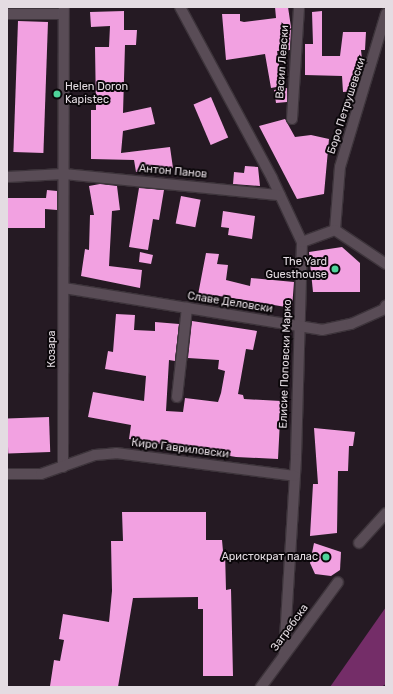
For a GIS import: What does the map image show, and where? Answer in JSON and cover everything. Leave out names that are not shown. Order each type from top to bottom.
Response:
[{"type":"street","name":"Елисие Поповски Марко","points":[[180,7],[280,195],[302,242],[295,476],[284,655]]},
{"type":"street","name":"Васил Левски","points":[[292,119],[299,7]]},
{"type":"street","name":"Козара","points":[[7,14],[63,10],[63,467]]},
{"type":"street","name":"Боро Петрушевски","points":[[335,230],[340,167],[351,123],[385,28],[386,14]]},
{"type":"street","name":"Антон Панов","points":[[64,174],[280,195]]},
{"type":"street","points":[[7,177],[64,174]]},
{"type":"street","points":[[302,242],[335,230],[386,264]]},
{"type":"street","name":"Славе Деловски","points":[[64,288],[322,330],[351,324],[386,305]]},
{"type":"street","points":[[177,397],[187,308]]},
{"type":"street","name":"Киро Гавриловски","points":[[63,467],[95,455],[116,452],[295,476]]},
{"type":"street","points":[[7,474],[41,474],[63,467]]},
{"type":"street","points":[[359,543],[386,513]]},
{"type":"street","name":"Загребска","points":[[261,687],[338,582]]},
{"type":"shaded area","points":[[386,607],[386,684],[381,687],[330,687]]},
{"type":"building","points":[[275,7],[288,7],[291,27],[290,50],[277,51],[282,86],[271,88],[265,54],[226,60],[222,14],[240,14],[240,21],[244,22],[276,18]]},
{"type":"building","points":[[124,11],[124,30],[137,30],[136,45],[125,45],[123,113],[151,107],[155,124],[123,131],[121,153],[170,147],[173,168],[136,172],[134,160],[91,159],[91,110],[96,110],[95,47],[109,47],[110,26],[91,27],[90,12]]},
{"type":"building","points":[[322,11],[322,56],[340,56],[343,32],[366,32],[365,50],[361,50],[363,68],[359,82],[355,83],[356,91],[343,92],[342,76],[305,75],[305,44],[313,44],[312,12]]},
{"type":"building","points":[[18,21],[48,22],[43,153],[13,152]]},
{"type":"building","points":[[287,88],[287,102],[276,103],[274,90]]},
{"type":"building","points":[[211,97],[228,138],[211,145],[194,104]]},
{"type":"building","points":[[285,119],[295,137],[311,135],[329,139],[324,194],[297,199],[259,126]]},
{"type":"building","points":[[245,166],[258,167],[260,186],[233,184],[234,172],[244,173]]},
{"type":"building","points":[[100,184],[117,186],[120,210],[112,211],[109,266],[142,270],[140,288],[81,276],[85,249],[89,250],[90,215],[94,215],[89,186]]},
{"type":"building","points":[[139,188],[164,190],[159,220],[153,219],[148,250],[129,247]]},
{"type":"building","points":[[47,190],[57,191],[57,210],[45,209],[45,228],[7,228],[7,198],[46,198]]},
{"type":"building","points":[[181,196],[201,200],[195,227],[176,223]]},
{"type":"building","points":[[223,211],[255,216],[252,239],[228,235],[229,228],[221,227]]},
{"type":"building","name":"The Yard Guesthouse","points":[[342,247],[360,263],[360,292],[313,292],[309,252]]},
{"type":"building","points":[[140,252],[153,255],[151,264],[139,262]]},
{"type":"building","points":[[206,253],[219,254],[217,264],[228,265],[226,280],[250,286],[251,278],[294,282],[292,308],[213,295],[211,303],[197,300]]},
{"type":"building","points":[[116,314],[135,315],[134,330],[155,331],[155,322],[179,324],[175,361],[169,360],[166,411],[183,412],[185,398],[218,402],[221,393],[225,371],[218,369],[219,360],[188,358],[192,321],[257,331],[253,350],[246,349],[238,394],[243,395],[244,399],[281,401],[278,459],[236,457],[129,439],[131,425],[88,417],[93,392],[144,401],[146,376],[105,369],[108,351],[113,352]]},
{"type":"building","points":[[49,417],[50,452],[8,453],[7,418]]},
{"type":"building","points":[[314,428],[355,432],[353,446],[349,446],[348,471],[338,471],[337,533],[310,536],[313,484],[318,484]]},
{"type":"building","points":[[122,512],[206,512],[206,540],[222,540],[223,551],[225,551],[226,590],[231,589],[233,676],[203,676],[203,609],[198,609],[198,597],[133,598],[118,687],[50,686],[54,660],[60,661],[64,640],[59,639],[63,614],[109,622],[112,591],[111,541],[123,541]]},
{"type":"building","name":"Аристократ палас","points":[[314,543],[341,552],[340,570],[331,576],[315,574],[310,563]]},
{"type":"place","name":"Helen Doron Kapistec","points":[[57,94]]},
{"type":"place","name":"The Yard Guesthouse","points":[[335,269]]},
{"type":"place","name":"Аристократ палас","points":[[326,557]]}]
